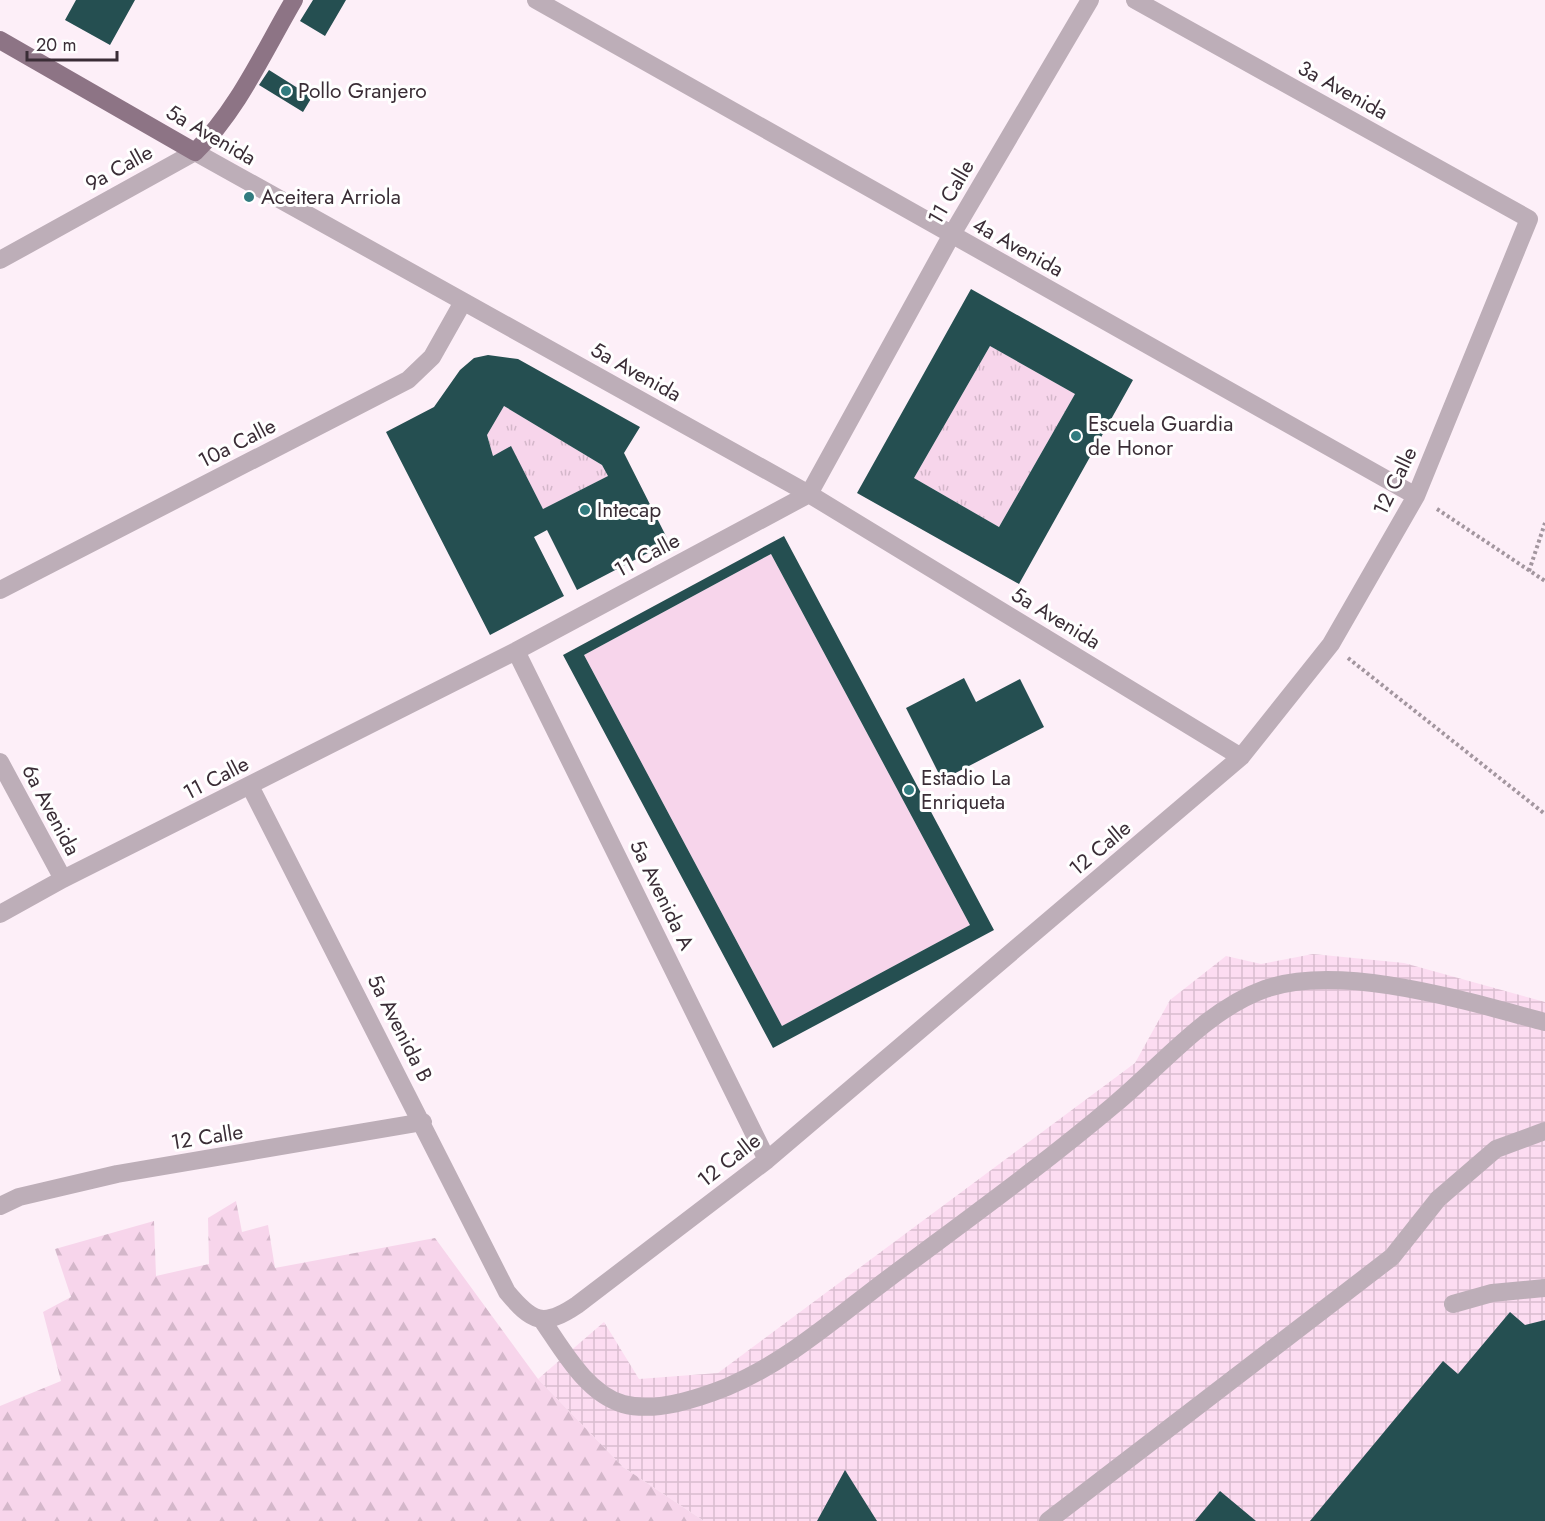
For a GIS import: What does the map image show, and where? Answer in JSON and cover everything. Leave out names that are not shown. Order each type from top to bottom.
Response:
[{"type":"main road","name":"9a Calle","points":[[195,152],[212,135],[229,111],[294,0]]},
{"type":"main road","name":"5a Avenida","points":[[0,40],[195,152]]},
{"type":"street","name":"4a Avenida","points":[[536,0],[951,236],[1416,496]]},
{"type":"street","name":"11 Calle","points":[[0,914],[63,879],[516,651],[809,494],[951,236],[1090,0]]},
{"type":"street","name":"3a Avenida","points":[[1135,0],[1529,219]]},
{"type":"street","name":"9a Calle","points":[[0,260],[195,152]]},
{"type":"street","name":"5a Avenida","points":[[195,152],[809,494],[1241,757]]},
{"type":"street","name":"12 Calle","points":[[542,1320],[559,1317],[577,1305],[767,1160],[1241,757],[1331,644],[1416,496],[1529,219]]},
{"type":"street","name":"10a Calle","points":[[0,590],[408,380],[432,357],[463,302]]},
{"type":"street","name":"5a Avenida A","points":[[516,651],[767,1160]]},
{"type":"street","name":"6a Avenida","points":[[0,762],[63,879]]},
{"type":"street","name":"5a Avenida B","points":[[250,786],[423,1122],[507,1292],[523,1311],[542,1320]]},
{"type":"street","points":[[542,1320],[586,1380],[609,1398],[637,1406],[658,1406],[703,1395],[728,1386],[785,1356],[1071,1142],[1144,1080],[1188,1038],[1241,1000],[1266,989],[1291,983],[1358,982],[1452,998],[1545,1022]]},
{"type":"street","name":"12 Calle","points":[[0,1206],[19,1197],[117,1174],[423,1122]]},
{"type":"street","points":[[1048,1521],[1392,1257],[1438,1199],[1496,1149],[1545,1131]]},
{"type":"street","points":[[1454,1304],[1492,1293],[1545,1288]]},
{"type":"path","points":[[1416,496],[1545,581]]},
{"type":"path","points":[[1529,571],[1545,523]]},
{"type":"path","points":[[1331,644],[1545,814]]},
{"type":"shaded area","points":[[1313,954],[1404,963],[1545,1002],[1545,1521],[704,1521],[623,1467],[538,1379],[604,1322],[639,1379],[718,1373],[1135,1063],[1170,1000],[1226,956],[1261,964]]},
{"type":"green space","points":[[990,346],[1075,394],[999,527],[914,478]]},
{"type":"green space","points":[[504,406],[602,465],[608,476],[543,509],[511,447],[493,456],[487,435]]},
{"type":"green space","points":[[771,554],[970,925],[782,1026],[584,655]]},
{"type":"green space","points":[[236,1201],[242,1232],[268,1225],[275,1268],[435,1238],[538,1379],[623,1467],[704,1521],[0,1521],[0,1406],[61,1381],[43,1312],[71,1297],[55,1249],[154,1221],[156,1276],[209,1264],[208,1218]]},
{"type":"building","points":[[76,0],[135,0],[110,45],[65,20]]},
{"type":"building","points":[[313,0],[346,0],[325,36],[300,21]]},
{"type":"building","name":"Pollo Granjero","points":[[269,70],[312,97],[303,112],[259,85]]},
{"type":"building","name":"Escuela Guardia de Honor","points":[[971,289],[1133,380],[1019,584],[857,493]],"holes":[[[990,346],[1075,394],[999,527],[914,478]]]},
{"type":"building","points":[[488,355],[518,359],[640,427],[624,453],[669,542],[577,590],[547,530],[534,537],[564,596],[490,635],[386,432],[434,407],[460,370],[474,358]],"holes":[[[504,406],[602,465],[608,476],[543,509],[511,446],[493,456],[487,435]]]},
{"type":"building","name":"Estadio La Enriqueta","points":[[784,536],[994,930],[773,1048],[563,655]],"holes":[[[771,554],[970,925],[782,1026],[584,655]]]},
{"type":"building","points":[[964,678],[976,702],[1020,679],[1044,727],[942,780],[906,708]]},
{"type":"building","points":[[1510,1312],[1525,1325],[1545,1320],[1545,1521],[1310,1521],[1443,1361],[1458,1374]]},
{"type":"building","points":[[845,1470],[877,1521],[817,1521]]},
{"type":"building","points":[[1220,1491],[1256,1521],[1195,1521]]},
{"type":"place","name":"Pollo Granjero","points":[[286,91]]},
{"type":"place","name":"Aceitera Arriola","points":[[249,197]]},
{"type":"place","name":"Escuela Guardia de Honor","points":[[1076,436]]},
{"type":"place","name":"Intecap","points":[[585,510]]},
{"type":"place","name":"Estadio La Enriqueta","points":[[909,790]]}]
